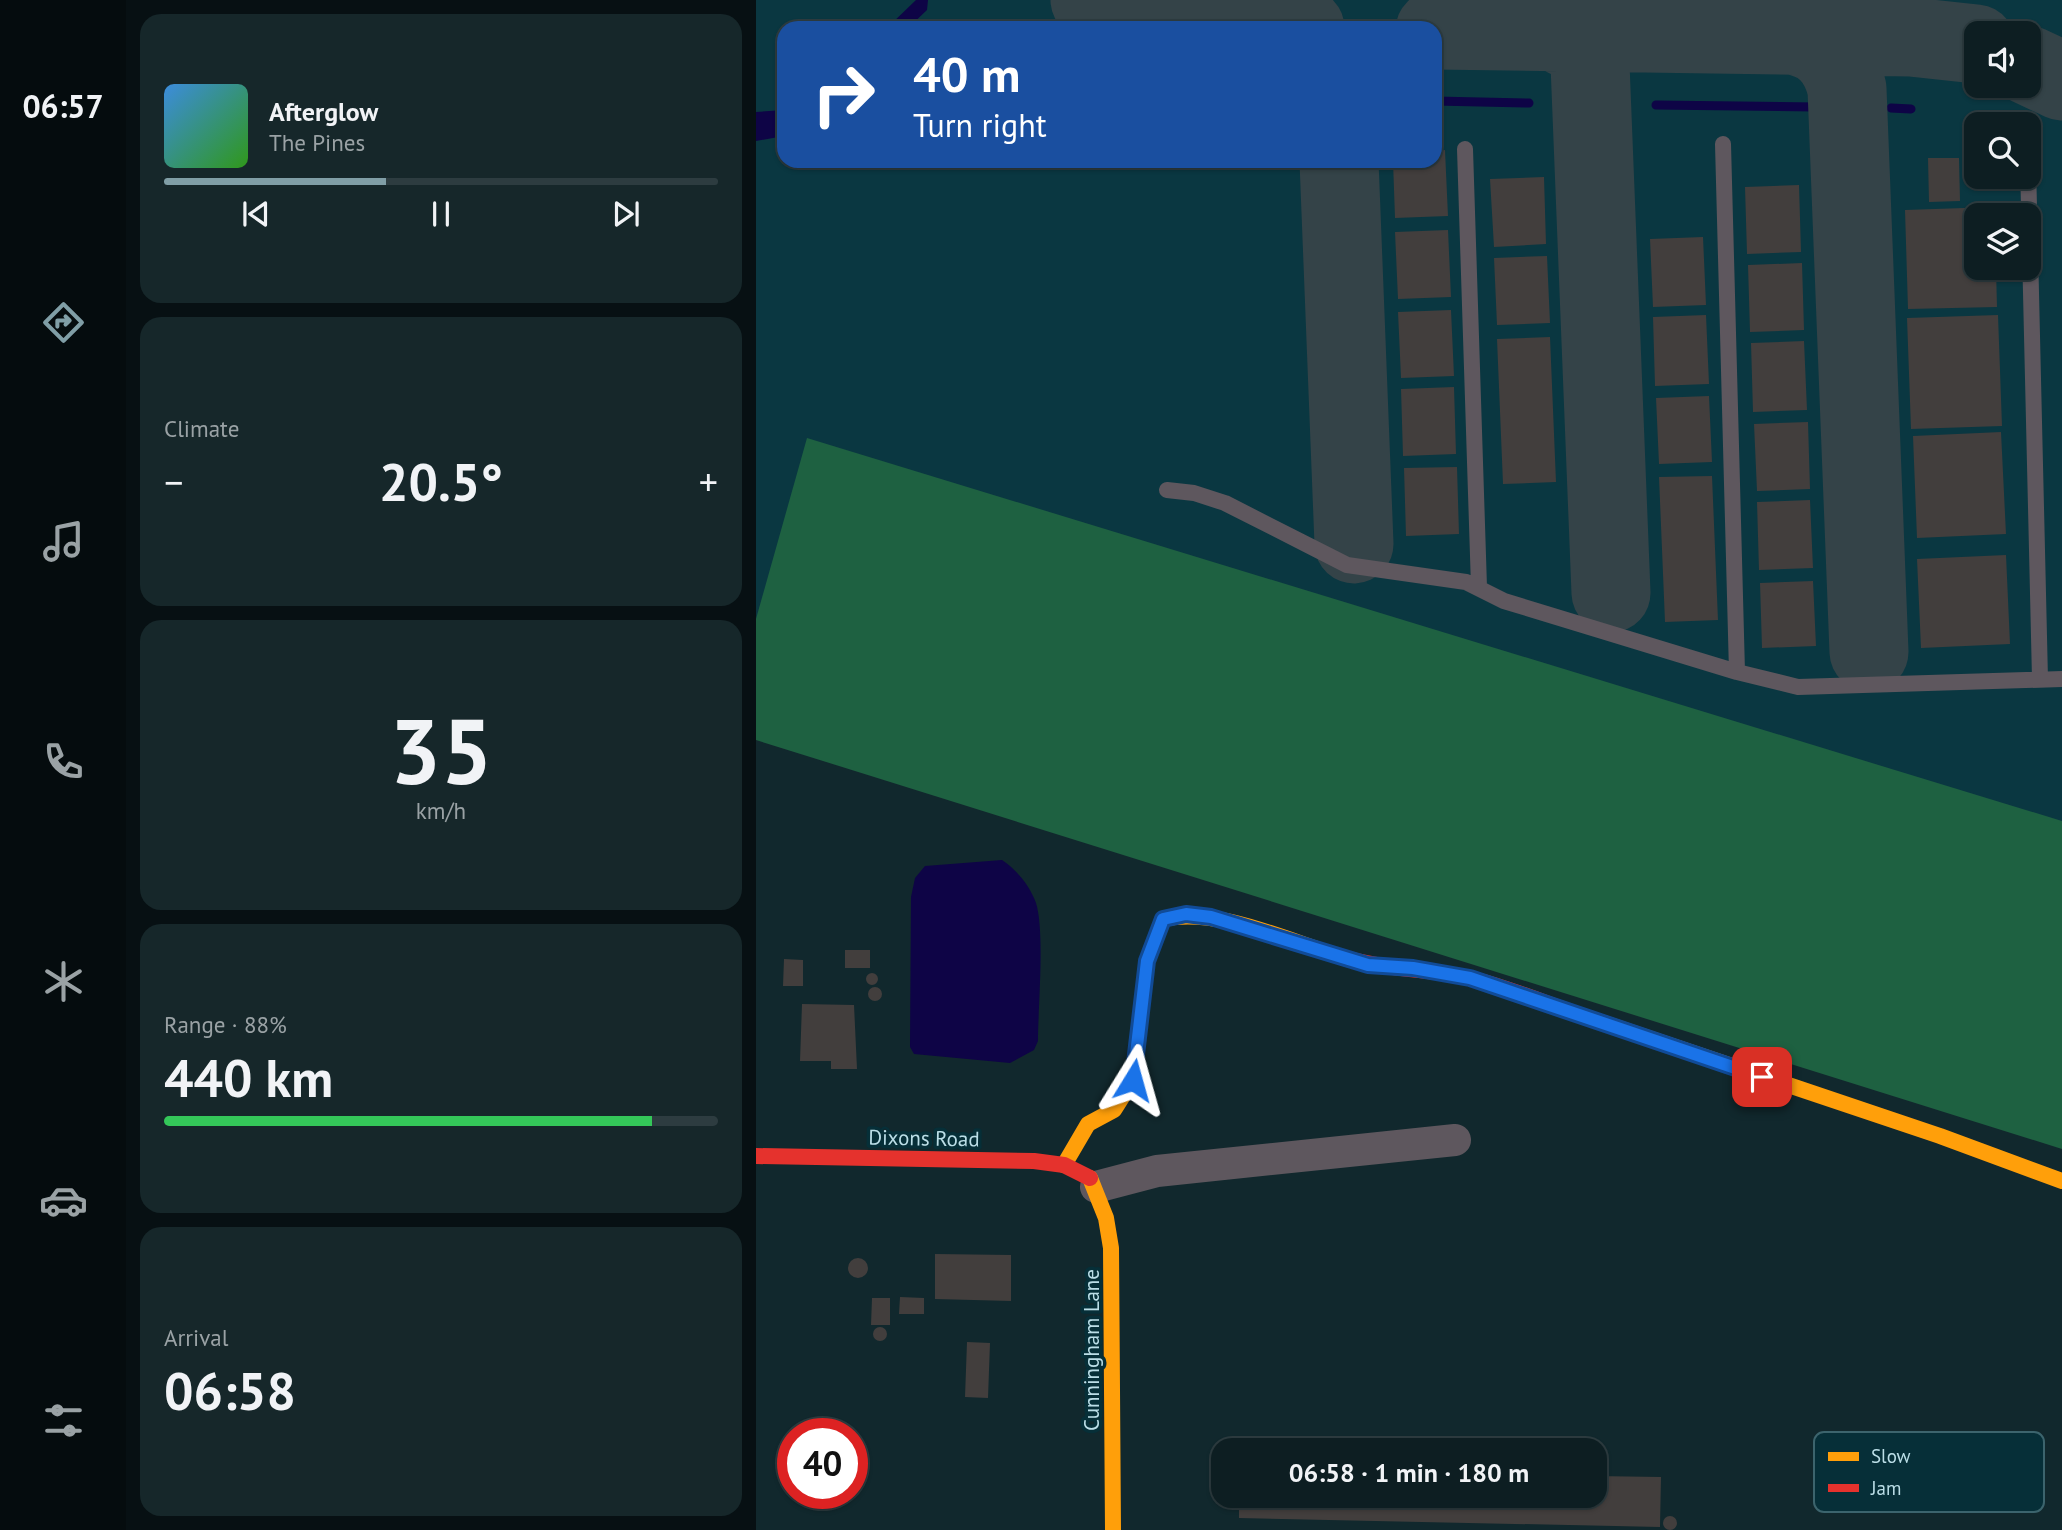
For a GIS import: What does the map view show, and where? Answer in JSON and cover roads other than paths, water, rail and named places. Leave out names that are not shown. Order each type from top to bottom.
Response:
[{"type":"street","points":[[1064,1165],[1088,1124],[1114,1110],[1133,1080],[1147,961],[1163,919],[1186,914],[1211,917],[1368,965],[1413,968],[1470,978],[1940,1136],[2062,1181]]},
{"type":"street","points":[[1092,1181],[1157,1171],[1455,1140]]},
{"type":"street","name":"Dixons Road","points":[[756,1156],[1034,1161],[1064,1165],[1092,1181]]},
{"type":"street","name":"Cunningham Lane","points":[[1092,1181],[1111,1248],[1113,1530]]},
{"type":"lane","points":[[1723,144],[1737,672]]},
{"type":"lane","points":[[1465,149],[1479,587]]},
{"type":"lane","points":[[2029,189],[2040,679]]},
{"type":"lane","points":[[1167,490],[1194,493],[1225,503],[1347,565],[1448,578],[1479,587],[1504,601],[1798,688],[2062,679]]},
{"type":"waterway","points":[[1442,101],[1529,103]]},
{"type":"waterway","points":[[1656,105],[1815,107]]},
{"type":"waterway","points":[[1891,108],[1911,109]]}]
